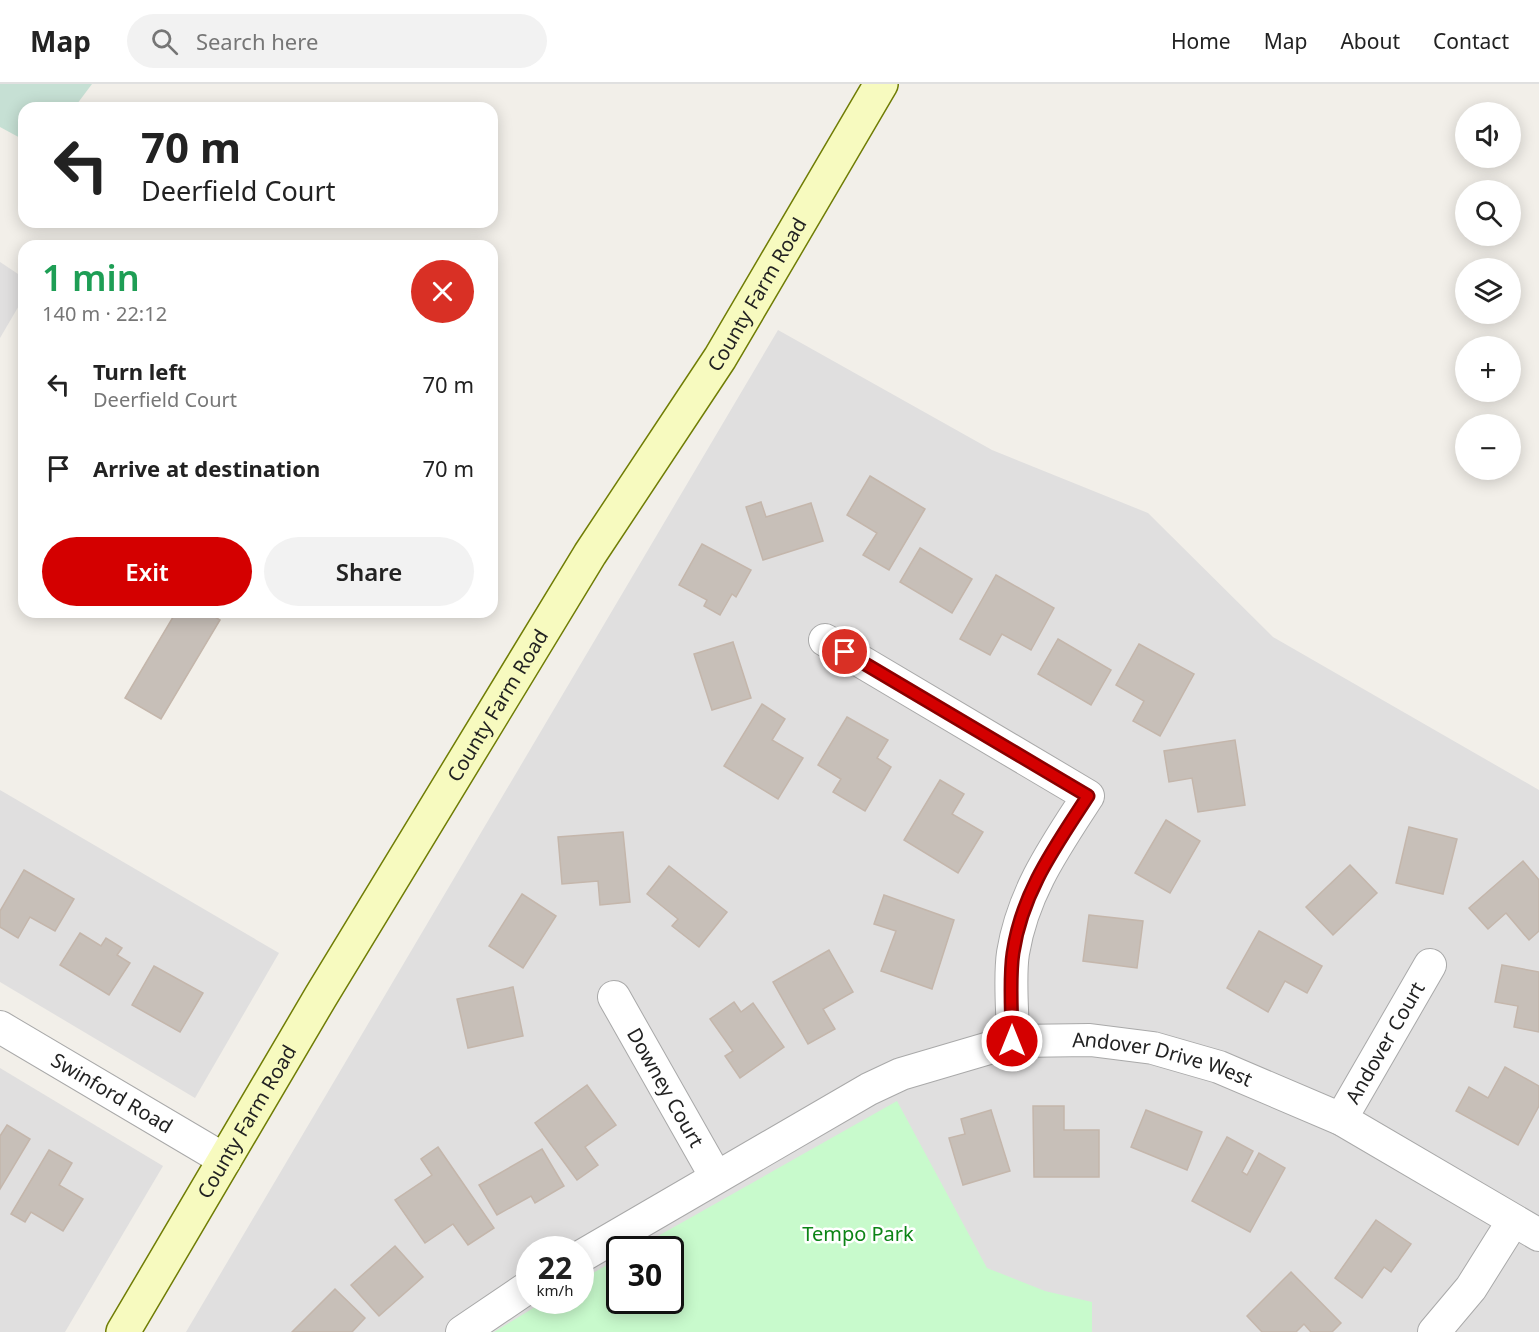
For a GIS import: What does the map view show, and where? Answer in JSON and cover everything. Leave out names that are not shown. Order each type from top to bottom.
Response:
[{"type":"main road","name":"County Farm Road","points":[[123,1332],[327,986],[590,554],[720,358],[881,84]]},
{"type":"street","points":[[825,640],[1088,796],[1039,875],[1021,917],[1012,956],[1012,1041]]},
{"type":"street","name":"Andover Court","points":[[1341,1119],[1430,965]]},
{"type":"street","name":"Downey Court","points":[[614,997],[716,1177]]},
{"type":"street","name":"Swinford Road","points":[[0,1027],[225,1160]]},
{"type":"street","name":"Andover Drive West","points":[[594,1249],[869,1089],[901,1074],[1012,1041],[1090,1040],[1154,1048],[1219,1067],[1341,1119],[1526,1228]]},
{"type":"street","points":[[1434,1332],[1526,1228]]},
{"type":"street","points":[[462,1332],[516,1295]]},
{"type":"shaded area","points":[[0,262],[18,274],[18,307],[0,338]]},
{"type":"shaded area","points":[[778,330],[992,450],[1148,513],[1273,637],[1539,790],[1539,1332],[186,1332]]},
{"type":"shaded area","points":[[0,790],[279,953],[195,1098],[0,982]]},
{"type":"shaded area","points":[[0,1068],[163,1166],[65,1332],[0,1332]]},
{"type":"green space","points":[[0,84],[92,84],[78,102],[18,102],[18,137],[0,127]]},
{"type":"green space","name":"Tempo Park","points":[[897,1101],[987,1268],[1045,1291],[1092,1302],[1092,1332],[494,1332],[524,1314],[594,1314],[594,1272],[606,1266],[606,1314],[684,1314],[684,1236],[658,1236]]},
{"type":"building","points":[[870,476],[925,509],[889,570],[863,555],[877,533],[847,515]]},
{"type":"building","points":[[761,502],[766,517],[811,503],[823,541],[763,560],[746,507]]},
{"type":"building","points":[[702,544],[751,570],[736,597],[732,594],[720,615],[704,606],[707,600],[679,585]]},
{"type":"building","points":[[920,548],[972,579],[952,613],[900,582]]},
{"type":"building","points":[[996,575],[1054,608],[1031,650],[1002,634],[990,655],[960,639]]},
{"type":"building","points":[[172,618],[217,618],[220,620],[161,719],[125,698]]},
{"type":"building","points":[[1058,639],[1111,670],[1091,705],[1038,674]]},
{"type":"building","points":[[733,642],[751,698],[712,710],[694,654]]},
{"type":"building","points":[[1139,644],[1194,674],[1160,736],[1133,721],[1144,701],[1116,685]]},
{"type":"building","points":[[762,704],[785,719],[772,740],[803,758],[778,799],[724,766]]},
{"type":"building","points":[[847,717],[888,740],[877,758],[891,767],[865,811],[833,792],[841,779],[818,765]]},
{"type":"building","points":[[1235,740],[1245,805],[1198,812],[1192,778],[1169,782],[1164,751]]},
{"type":"building","points":[[940,780],[964,794],[952,814],[983,832],[958,873],[904,840]]},
{"type":"building","points":[[1166,820],[1200,841],[1170,893],[1135,873]]},
{"type":"building","points":[[1409,827],[1457,839],[1443,894],[1396,883]]},
{"type":"building","points":[[623,832],[630,902],[600,905],[598,881],[562,884],[558,837]]},
{"type":"building","points":[[1523,861],[1539,880],[1539,931],[1529,940],[1506,913],[1488,929],[1469,908]]},
{"type":"building","points":[[1350,865],[1377,893],[1333,935],[1306,907]]},
{"type":"building","points":[[669,866],[727,912],[699,947],[672,926],[678,919],[647,894]]},
{"type":"building","points":[[24,870],[74,899],[55,931],[30,917],[18,938],[0,927],[0,911]]},
{"type":"building","points":[[522,894],[556,916],[523,968],[489,946]]},
{"type":"building","points":[[884,895],[954,920],[932,989],[881,971],[896,931],[874,924]]},
{"type":"building","points":[[1089,915],[1143,921],[1137,968],[1083,961]]},
{"type":"building","points":[[1259,931],[1322,966],[1307,993],[1285,981],[1268,1012],[1227,988]]},
{"type":"building","points":[[80,933],[101,946],[106,938],[122,948],[117,955],[130,963],[109,995],[60,965]]},
{"type":"building","points":[[829,950],[853,992],[823,1009],[835,1029],[808,1044],[773,982]]},
{"type":"building","points":[[1502,965],[1539,972],[1539,1032],[1514,1027],[1518,1006],[1495,1002]]},
{"type":"building","points":[[154,966],[203,993],[180,1032],[132,1005]]},
{"type":"building","points":[[513,987],[523,1036],[468,1048],[457,999]]},
{"type":"building","points":[[734,1002],[741,1012],[753,1003],[784,1047],[740,1078],[725,1056],[733,1051],[710,1019]]},
{"type":"building","points":[[1505,1067],[1539,1086],[1539,1106],[1518,1145],[1456,1111],[1469,1087],[1488,1098]]},
{"type":"building","points":[[587,1085],[616,1125],[585,1147],[598,1165],[577,1180],[535,1123]]},
{"type":"building","points":[[1033,1106],[1064,1106],[1064,1130],[1099,1130],[1099,1177],[1034,1177]]},
{"type":"building","points":[[991,1110],[1010,1171],[963,1185],[949,1138],[965,1134],[961,1119]]},
{"type":"building","points":[[1146,1110],[1202,1132],[1187,1170],[1131,1147]]},
{"type":"building","points":[[7,1125],[30,1139],[0,1189],[0,1136]]},
{"type":"building","points":[[1227,1137],[1253,1151],[1242,1172],[1247,1175],[1259,1153],[1285,1168],[1250,1232],[1192,1201]]},
{"type":"building","points":[[438,1147],[494,1228],[468,1245],[453,1224],[425,1243],[395,1200],[432,1175],[421,1159]]},
{"type":"building","points":[[542,1149],[564,1186],[535,1203],[531,1196],[497,1215],[479,1185]]},
{"type":"building","points":[[49,1150],[72,1163],[59,1185],[83,1199],[63,1231],[31,1212],[25,1222],[11,1214]]},
{"type":"building","points":[[1376,1220],[1411,1244],[1391,1272],[1384,1267],[1362,1298],[1335,1278]]},
{"type":"building","points":[[395,1246],[423,1277],[379,1316],[351,1285]]},
{"type":"building","points":[[1291,1272],[1341,1323],[1332,1332],[1311,1332],[1304,1324],[1296,1332],[1262,1332],[1247,1316]]},
{"type":"building","points":[[335,1289],[365,1318],[352,1332],[292,1332]]},
{"type":"route","points":[[845,652],[1088,796],[1039,875],[1021,917],[1012,956],[1012,1041]]}]
